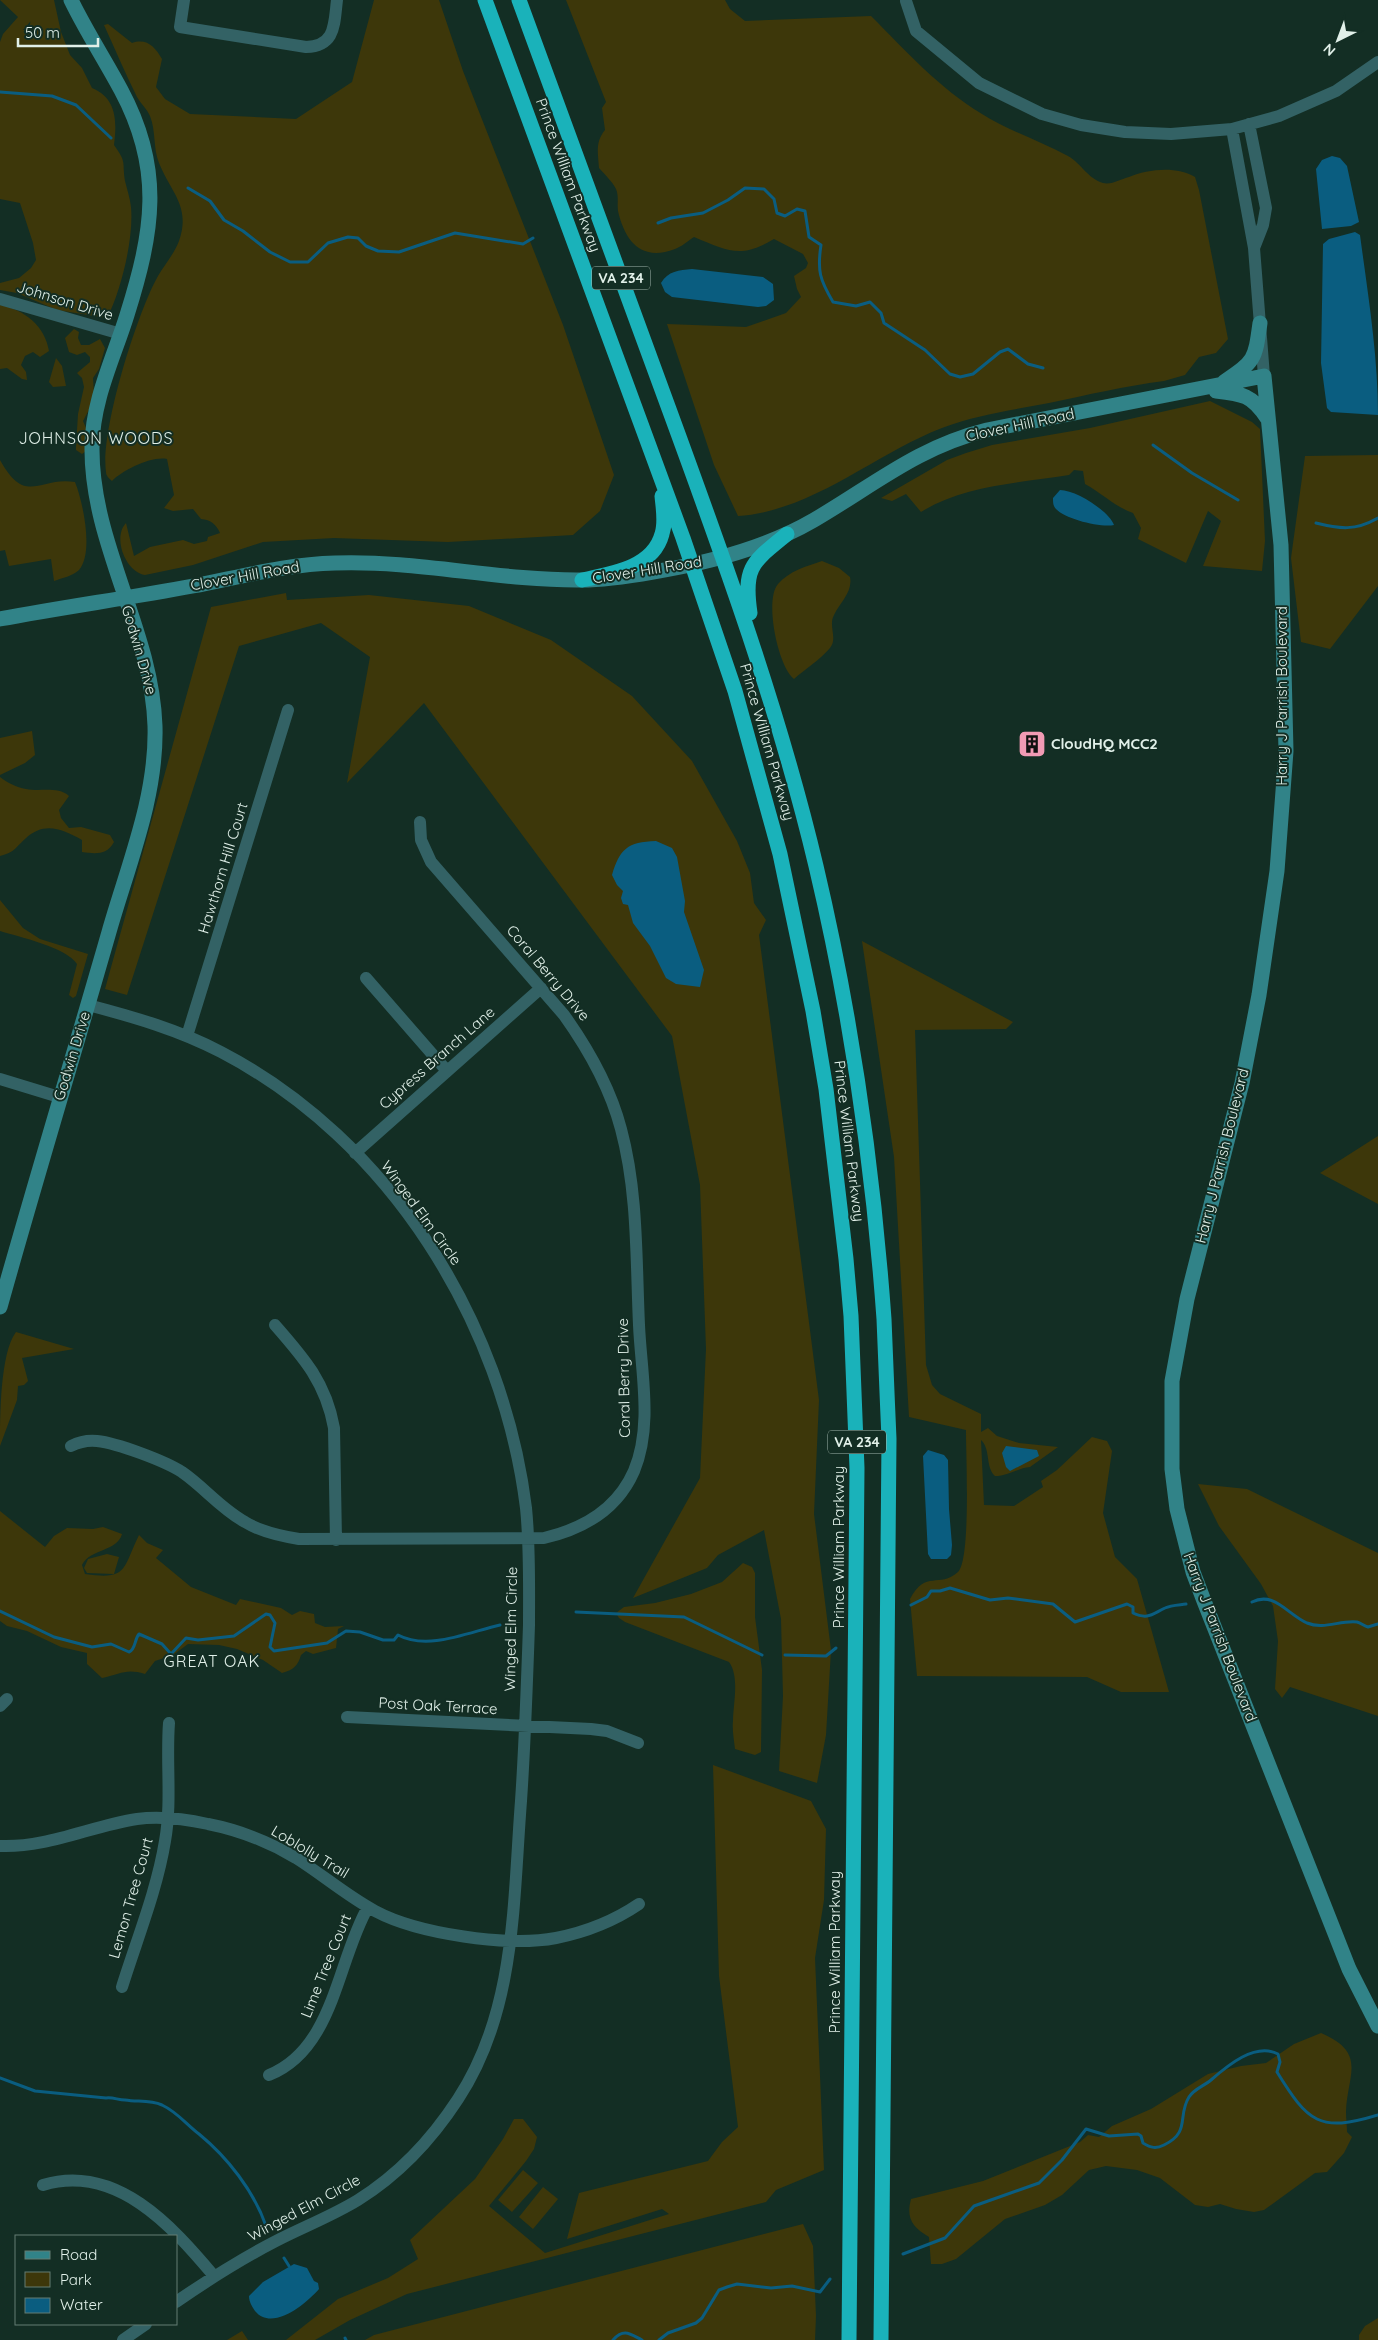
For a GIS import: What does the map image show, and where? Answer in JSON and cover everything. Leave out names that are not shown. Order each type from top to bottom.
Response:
[{"type":"highway","name":"Prince William Parkway","points":[[485,0],[692,564],[735,691],[758,768],[798,934],[826,1089],[847,1269],[857,1468],[849,2340]]},
{"type":"highway","name":"Prince William Parkway","points":[[520,0],[723,556],[757,656],[801,804],[844,998],[872,1186],[884,1320],[889,1439],[881,2340]]},
{"type":"highway","points":[[582,580],[624,570],[640,563],[653,551],[662,536],[664,528],[660,477]]},
{"type":"highway","points":[[757,656],[748,597],[749,574],[756,561],[787,534]]},
{"type":"street","name":"Godwin Drive","points":[[0,1307],[3,1284],[88,1005],[146,807],[153,774],[154,705],[140,645],[124,598],[98,506],[92,446],[98,404],[140,273],[149,235],[151,196],[148,166],[143,143],[123,92],[71,0]]},
{"type":"street","points":[[184,0],[180,27],[314,47],[322,44],[333,32],[338,0]]},
{"type":"street","points":[[906,1],[916,31],[979,83],[1042,114],[1080,125],[1125,132],[1171,134],[1232,129],[1279,116],[1336,91],[1378,62]]},
{"type":"street","name":"Harry J Parrish Boulevard","points":[[1249,124],[1266,208],[1263,225],[1254,248]]},
{"type":"street","name":"Harry J Parrish Boulevard","points":[[1232,129],[1254,248],[1264,376],[1281,545],[1286,742],[1278,871],[1259,996],[1242,1083],[1216,1179],[1182,1326],[1172,1381],[1172,1469],[1177,1509],[1193,1572],[1346,1960],[1359,1991],[1378,2026]]},
{"type":"street","name":"Johnson Drive","points":[[0,299],[121,334]]},
{"type":"street","points":[[1220,385],[1251,362],[1256,351],[1260,323]]},
{"type":"street","name":"Clover Hill Road","points":[[0,619],[254,574],[332,563],[402,564],[545,579],[582,580],[624,577],[692,564],[723,556],[787,534],[813,520],[906,461],[952,439],[987,430],[1264,376]]},
{"type":"street","points":[[1202,389],[1244,395],[1256,402],[1268,420]]},
{"type":"street","name":"Hawthorn Hill Court","points":[[187,1036],[288,710]]},
{"type":"street","name":"Coral Berry Drive","points":[[71,1446],[86,1441],[103,1442],[166,1464],[196,1483],[224,1510],[262,1531],[299,1540],[528,1538],[562,1534],[595,1519],[618,1496],[634,1470],[640,1451],[644,1408],[631,1184],[621,1128],[607,1088],[593,1058],[564,1015],[431,862],[421,840],[420,822]]},
{"type":"street","points":[[366,978],[447,1071]]},
{"type":"street","name":"Cypress Branch Lane","points":[[355,1153],[541,988]]},
{"type":"street","name":"Winged Elm Circle","points":[[88,1005],[137,1017],[187,1036],[221,1052],[280,1089],[321,1121],[372,1170],[421,1234],[445,1271],[480,1337],[503,1402],[514,1445],[524,1496],[528,1538],[526,1727],[510,1940],[503,1991],[486,2046],[458,2099],[417,2151],[380,2184],[358,2200],[274,2242],[214,2276],[178,2301]]},
{"type":"street","points":[[0,1079],[59,1097]]},
{"type":"street","points":[[275,1325],[303,1356],[315,1373],[331,1412],[334,1428],[336,1540]]},
{"type":"street","name":"Post Oak Terrace","points":[[348,1717],[599,1730],[638,1743]]},
{"type":"street","name":"Lemon Tree Court","points":[[122,1987],[160,1867],[168,1818],[169,1723]]},
{"type":"street","name":"Loblolly Trail","points":[[0,1846],[24,1845],[137,1819],[168,1818],[223,1827],[267,1843],[296,1858],[368,1907],[398,1921],[432,1931],[510,1940],[554,1938],[578,1933],[620,1916],[639,1904]]},
{"type":"street","name":"Lime Tree Court","points":[[269,2075],[290,2064],[309,2044],[333,1998],[351,1940],[368,1907]]},
{"type":"street","points":[[43,2185],[59,2180],[75,2180],[103,2185],[140,2203],[177,2233],[214,2276]]},
{"type":"street","points":[[122,2340],[144,2325]]},
{"type":"green space","points":[[0,0],[54,0],[61,32],[70,55],[82,68],[92,88],[106,98],[114,112],[114,145],[121,155],[123,162],[125,181],[131,204],[131,220],[122,279],[107,318],[57,310],[17,293],[0,290],[0,283],[19,278],[31,268],[36,260],[33,243],[20,203],[0,199],[0,42],[3,34],[18,17]]},
{"type":"green space","points":[[374,0],[439,0],[463,71],[563,325],[614,475],[600,511],[573,535],[448,542],[334,538],[263,542],[193,565],[145,575],[138,573],[132,568],[123,554],[120,537],[126,523],[134,556],[150,547],[183,540],[194,544],[207,541],[208,537],[220,533],[215,525],[208,520],[201,519],[193,509],[173,511],[164,508],[174,495],[167,459],[145,462],[123,472],[112,481],[106,473],[109,429],[122,372],[149,293],[179,241],[183,218],[178,200],[157,157],[150,116],[137,97],[104,25],[108,24],[132,43],[142,42],[153,47],[162,59],[156,87],[165,99],[190,114],[296,119],[352,82]]},
{"type":"green space","points":[[566,0],[725,0],[730,9],[745,21],[871,16],[937,81],[966,104],[1003,126],[1068,156],[1097,181],[1103,183],[1116,182],[1137,174],[1162,170],[1180,171],[1195,177],[1228,339],[1216,353],[1199,357],[1185,375],[1164,381],[995,413],[955,423],[917,439],[818,493],[766,512],[738,516],[714,465],[667,324],[746,327],[786,313],[801,297],[794,276],[806,268],[808,263],[803,254],[774,239],[752,249],[734,251],[694,237],[675,249],[653,253],[644,251],[630,240],[621,222],[616,189],[599,168],[598,143],[605,130],[602,108],[606,102]]},
{"type":"green space","points":[[0,305],[25,315],[38,327],[47,342],[49,351],[40,357],[33,352],[25,356],[21,365],[26,372],[27,380],[22,379],[7,368],[0,369]]},
{"type":"green space","points":[[74,329],[79,332],[78,338],[81,345],[89,345],[100,339],[105,348],[99,369],[93,378],[94,394],[90,408],[83,421],[86,428],[86,451],[82,454],[76,450],[76,447],[78,414],[84,387],[82,378],[77,373],[90,362],[90,357],[85,352],[77,355],[69,352],[65,338]]},
{"type":"green space","points":[[56,358],[62,366],[66,386],[53,387],[49,382]]},
{"type":"green space","points":[[1210,401],[1252,422],[1260,429],[1265,541],[1262,571],[1203,566],[1221,521],[1208,511],[1186,563],[1138,539],[1141,528],[1133,513],[1120,507],[1085,484],[1083,471],[1074,470],[1069,475],[993,486],[955,496],[921,512],[906,494],[892,501],[881,498],[947,460],[992,445],[1090,428]]},
{"type":"green space","points":[[1378,455],[1378,586],[1330,649],[1301,642],[1291,558],[1305,456]]},
{"type":"green space","points":[[0,460],[9,474],[26,486],[63,481],[75,482],[86,527],[86,552],[77,572],[54,581],[51,559],[9,566],[5,550],[0,551]]},
{"type":"green space","points":[[822,561],[839,568],[850,577],[850,587],[832,619],[833,640],[830,648],[794,679],[788,672],[778,648],[772,604],[774,592],[782,579]]},
{"type":"green space","points":[[286,593],[287,600],[369,595],[469,606],[551,640],[632,696],[692,761],[737,841],[750,873],[754,903],[766,920],[759,935],[819,1400],[814,1514],[831,1650],[826,1735],[817,1783],[779,1771],[783,1696],[781,1619],[764,1530],[718,1555],[707,1568],[633,1598],[700,1478],[706,1349],[700,1185],[672,1036],[424,703],[347,783],[370,657],[321,623],[239,646],[127,995],[105,989],[211,607]]},
{"type":"green space","points":[[32,731],[35,755],[25,763],[0,775],[0,738]]},
{"type":"green space","points":[[0,777],[22,788],[54,790],[65,793],[69,796],[59,810],[61,818],[69,828],[81,827],[110,835],[114,842],[101,853],[82,852],[82,840],[60,830],[46,829],[32,833],[12,852],[0,856]]},
{"type":"green space","points":[[0,900],[23,928],[40,939],[88,954],[76,996],[73,998],[69,995],[77,964],[71,958],[53,948],[0,931]]},
{"type":"green space","points":[[862,941],[1013,1022],[1006,1029],[915,1030],[926,1365],[932,1385],[940,1394],[981,1414],[981,1432],[988,1428],[997,1436],[1019,1443],[1058,1447],[1030,1467],[995,1476],[990,1468],[986,1448],[981,1440],[984,1505],[1014,1506],[1043,1487],[1041,1481],[1057,1470],[1092,1437],[1107,1441],[1112,1451],[1103,1513],[1115,1557],[1137,1579],[1169,1692],[1121,1692],[1087,1677],[917,1676],[910,1599],[916,1590],[927,1582],[945,1579],[958,1572],[965,1548],[966,1430],[909,1417],[894,1157]]},
{"type":"green space","points":[[1378,1136],[1378,1204],[1320,1173]]},
{"type":"green space","points":[[16,1332],[74,1349],[22,1358],[28,1381],[24,1385],[18,1386],[17,1400],[0,1446],[4,1370],[11,1342]]},
{"type":"green space","points":[[1198,1484],[1247,1489],[1378,1553],[1378,1716],[1290,1687],[1282,1698],[1275,1689],[1278,1641],[1273,1606],[1261,1584],[1219,1526]]},
{"type":"green space","points":[[0,1511],[45,1547],[54,1536],[67,1528],[93,1529],[103,1527],[122,1534],[115,1544],[86,1560],[82,1565],[85,1574],[109,1575],[116,1574],[122,1570],[139,1535],[147,1543],[163,1550],[156,1558],[191,1587],[236,1605],[240,1599],[281,1608],[292,1615],[300,1611],[314,1614],[315,1623],[325,1627],[344,1626],[338,1629],[336,1648],[313,1654],[306,1651],[301,1655],[294,1667],[282,1673],[263,1660],[237,1649],[219,1645],[188,1644],[173,1655],[155,1661],[145,1674],[124,1672],[102,1678],[87,1664],[87,1653],[61,1647],[27,1631],[7,1626],[0,1621]]},
{"type":"green space","points":[[107,1554],[119,1557],[114,1574],[87,1573],[84,1568],[88,1559]]},
{"type":"green space","points":[[743,1563],[752,1567],[755,1573],[755,1617],[762,1670],[761,1752],[755,1755],[735,1749],[733,1728],[735,1683],[729,1662],[625,1622],[616,1613],[624,1607],[655,1603],[691,1594],[722,1582]]},
{"type":"green space","points":[[713,1765],[811,1801],[826,1829],[824,1900],[815,1958],[824,2170],[776,2190],[766,2202],[407,2294],[350,2320],[315,2340],[286,2340],[338,2299],[388,2278],[418,2259],[410,2240],[475,2179],[503,2139],[514,2119],[523,2119],[537,2137],[534,2149],[489,2206],[545,2253],[669,2214],[662,2209],[567,2239],[579,2193],[708,2161],[722,2142],[738,2127],[719,1976]]},
{"type":"green space","points":[[1321,2033],[1336,2041],[1345,2049],[1350,2057],[1351,2076],[1346,2115],[1347,2132],[1352,2137],[1344,2153],[1327,2172],[1315,2173],[1264,2210],[1254,2212],[1220,2204],[1208,2207],[1195,2205],[1160,2178],[1137,2170],[1106,2166],[1089,2170],[1062,2195],[1045,2205],[1005,2219],[956,2259],[942,2264],[931,2264],[929,2237],[918,2230],[910,2217],[911,2199],[983,2181],[1080,2142],[1088,2135],[1099,2137],[1112,2126],[1151,2109],[1208,2074],[1241,2066],[1266,2063],[1294,2044]]},
{"type":"green space","points":[[523,2170],[538,2183],[512,2212],[498,2200]]},
{"type":"green space","points":[[543,2187],[558,2199],[533,2229],[519,2217]]},
{"type":"green space","points":[[803,2224],[813,2246],[816,2316],[815,2340],[365,2340],[374,2335]]},
{"type":"green space","points":[[1378,2318],[1378,2340],[1359,2340],[1359,2335],[1365,2326]]},
{"type":"green space","points":[[242,2331],[248,2340],[227,2340]]},
{"type":"water","points":[[1332,156],[1340,158],[1347,166],[1359,222],[1351,226],[1322,229],[1316,169],[1322,160]]},
{"type":"water","points":[[1355,232],[1360,235],[1369,302],[1378,392],[1378,415],[1331,412],[1327,408],[1321,363],[1323,244],[1329,239]]},
{"type":"water","points":[[692,269],[763,277],[773,284],[774,300],[766,306],[758,307],[672,297],[665,292],[661,283],[667,276],[678,271]]},
{"type":"water","points":[[1060,490],[1083,497],[1091,502],[1111,519],[1114,525],[1108,526],[1084,522],[1061,513],[1053,504],[1053,498]]},
{"type":"water","points":[[656,841],[672,848],[677,857],[685,901],[684,912],[704,970],[700,987],[676,984],[666,978],[650,946],[633,923],[628,905],[623,904],[621,898],[623,891],[617,885],[612,875],[618,859],[631,845]]},
{"type":"water","points":[[1006,1446],[1037,1450],[1039,1456],[1010,1471],[1006,1467],[1002,1453]]},
{"type":"water","points":[[928,1450],[944,1455],[948,1460],[952,1545],[951,1555],[947,1559],[931,1559],[928,1554],[923,1456]]},
{"type":"water","points":[[294,2264],[307,2268],[314,2281],[318,2283],[319,2289],[306,2302],[288,2313],[270,2319],[262,2317],[255,2311],[249,2296],[263,2282]]},
{"type":"waterway","points":[[0,92],[52,96],[76,105],[111,138]]},
{"type":"waterway","points":[[188,188],[210,201],[224,220],[243,231],[270,252],[290,262],[308,262],[328,243],[348,237],[358,238],[366,246],[378,251],[399,252],[455,233],[523,244],[533,238]]},
{"type":"waterway","points":[[658,223],[671,218],[703,213],[728,200],[745,188],[764,189],[774,199],[777,213],[785,216],[797,209],[805,211],[809,237],[821,245],[819,262],[821,275],[833,302],[856,306],[870,302],[881,313],[884,323],[925,350],[950,374],[960,377],[973,374],[1000,352],[1008,349],[1028,364],[1043,368]]},
{"type":"waterway","points":[[1153,445],[1192,473],[1238,500]]},
{"type":"waterway","points":[[1316,523],[1347,528],[1362,525],[1378,518]]},
{"type":"waterway","points":[[911,1605],[927,1597],[931,1591],[950,1588],[990,1600],[1008,1598],[1053,1604],[1075,1622],[1127,1604],[1133,1607],[1133,1613],[1142,1616],[1153,1614],[1170,1606],[1186,1604]]},
{"type":"waterway","points":[[1252,1602],[1260,1599],[1274,1601],[1300,1619],[1313,1625],[1357,1622],[1368,1627],[1378,1624]]},
{"type":"waterway","points":[[0,1611],[54,1637],[92,1647],[111,1644],[129,1652],[133,1649],[139,1634],[162,1644],[171,1654],[186,1638],[198,1640],[234,1636],[266,1614],[270,1615],[275,1623],[270,1647],[274,1651],[327,1643],[346,1631],[360,1632],[383,1640],[394,1640],[398,1635],[422,1641],[435,1641],[500,1625]]},
{"type":"waterway","points":[[576,1612],[684,1617],[762,1655]]},
{"type":"waterway","points":[[785,1655],[826,1656],[836,1648]]},
{"type":"waterway","points":[[903,2254],[945,2238],[974,2206],[1039,2183],[1062,2160],[1086,2129],[1109,2136],[1138,2134],[1141,2136],[1143,2143],[1149,2146],[1158,2147],[1164,2145],[1178,2135],[1186,2104],[1191,2094],[1233,2062],[1251,2053],[1269,2051],[1278,2054],[1280,2062],[1277,2072],[1298,2102],[1317,2119],[1342,2123],[1378,2115]]},
{"type":"waterway","points":[[0,2078],[35,2091],[162,2105],[177,2115],[220,2153],[247,2188],[266,2226]]},
{"type":"waterway","points":[[284,2258],[289,2266]]},
{"type":"waterway","points":[[659,2340],[668,2333],[696,2323],[702,2318],[719,2290],[727,2287],[737,2284],[771,2288],[792,2286],[820,2292],[830,2279]]},
{"type":"waterway","points":[[613,2340],[624,2333],[642,2340]]},
{"type":"place","name":"CloudHQ MCC2","points":[[1032,744]]},
{"type":"district","name":"JOHNSON WOODS","points":[[96,438]]},
{"type":"district","name":"GREAT OAK","points":[[212,1661]]}]
